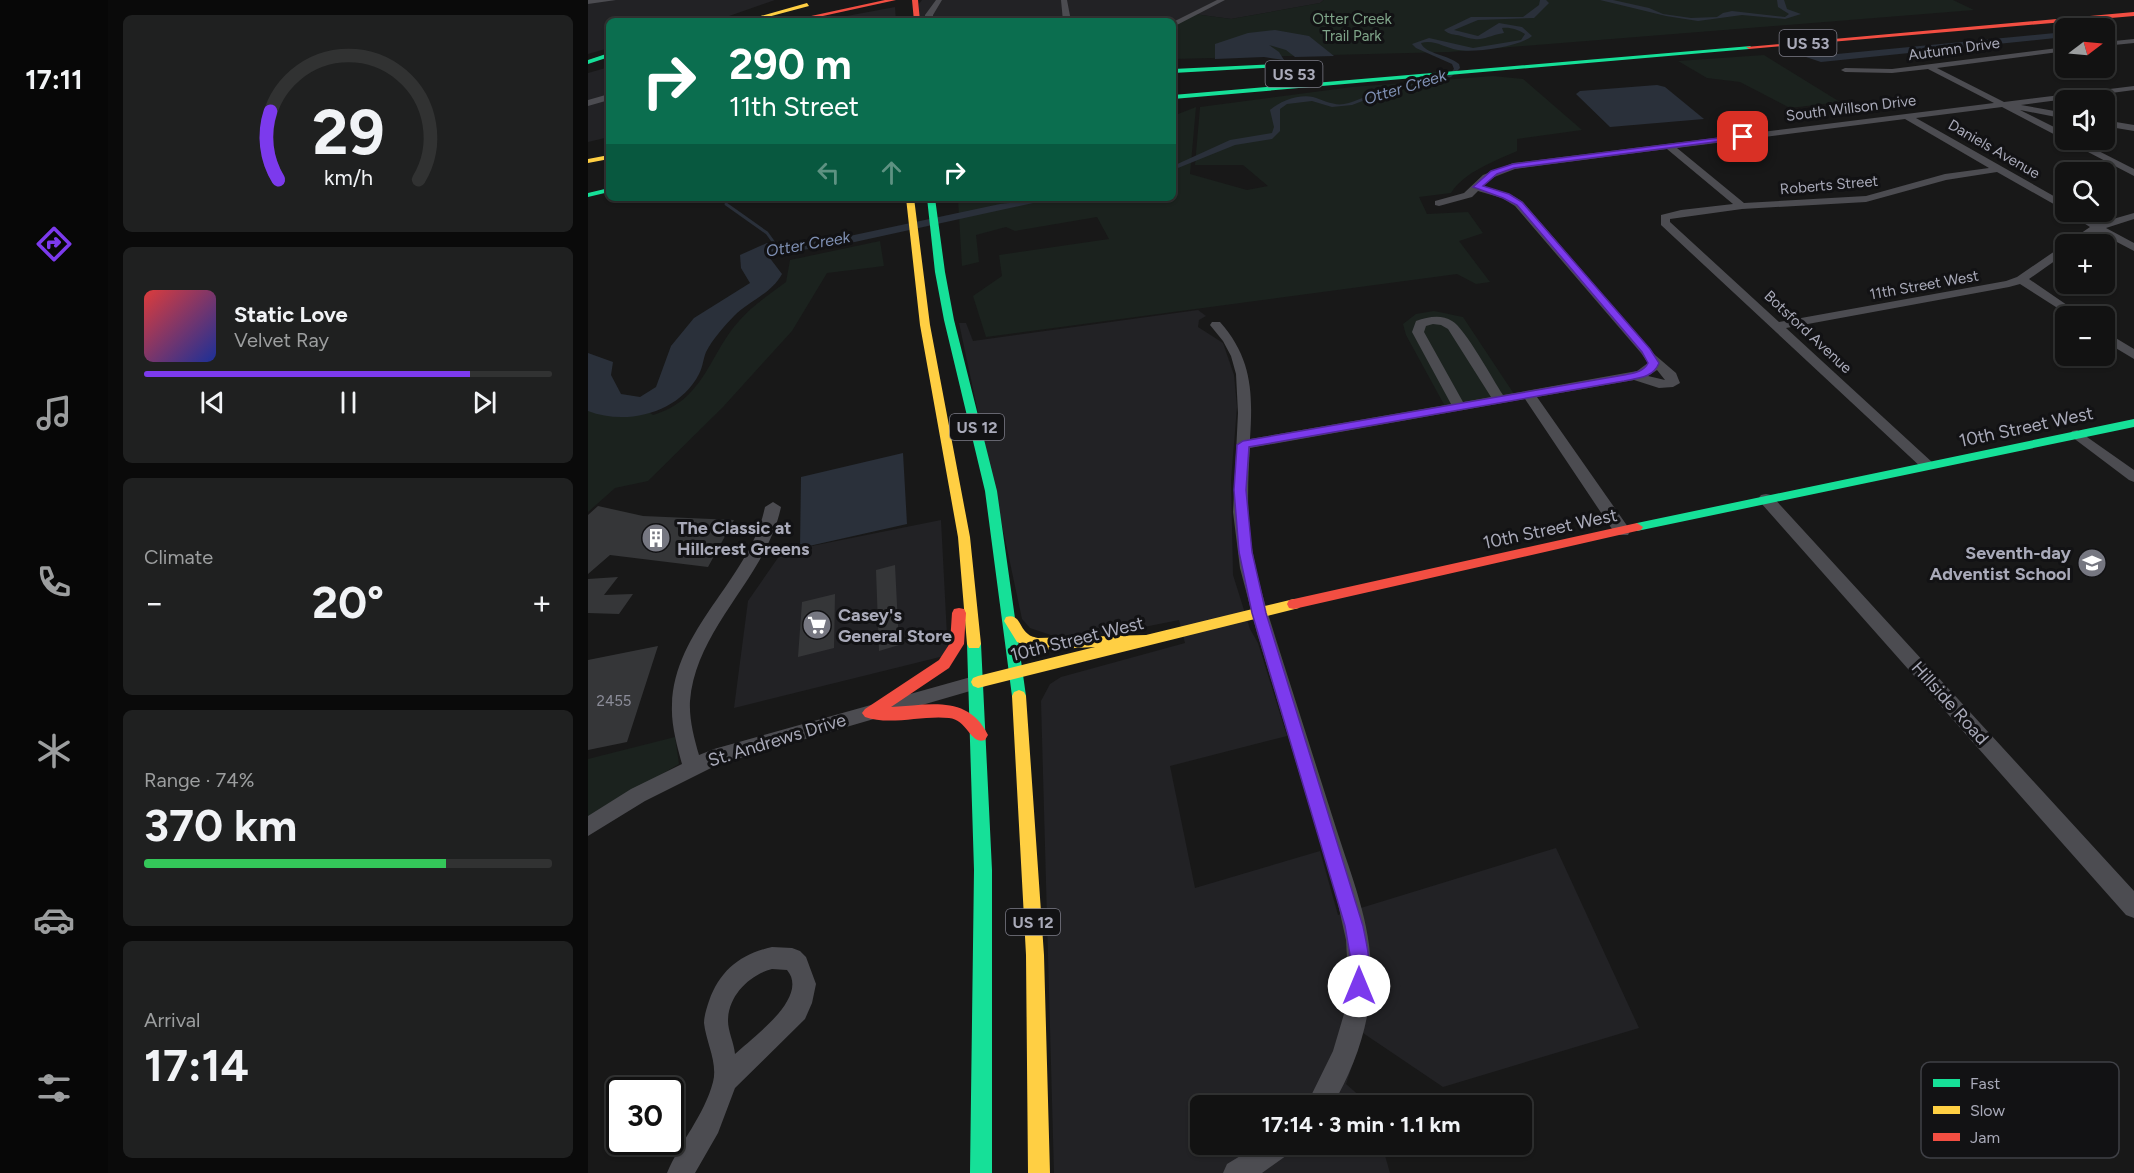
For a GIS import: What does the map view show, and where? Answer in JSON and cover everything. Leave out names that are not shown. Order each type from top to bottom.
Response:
[{"type":"main road","points":[[743,18],[800,0]]},
{"type":"main road","points":[[757,18],[826,0]]},
{"type":"main road","points":[[770,18],[835,0]]},
{"type":"main road","points":[[807,18],[894,5]]},
{"type":"main road","name":"US 53","points":[[1176,84],[1531,52],[2134,5]]},
{"type":"main road","name":"US 53","points":[[1176,97],[2134,14]]},
{"type":"main road","points":[[588,64],[606,59]]},
{"type":"main road","points":[[1176,71],[1315,64]]},
{"type":"main road","points":[[1176,105],[1402,76]]},
{"type":"main road","points":[[588,161],[606,158]]},
{"type":"main road","points":[[588,172],[606,169]]},
{"type":"main road","points":[[588,184],[606,181]]},
{"type":"main road","points":[[588,195],[606,191]]},
{"type":"main road","points":[[588,200],[606,197]]},
{"type":"main road","name":"US 12","points":[[932,203],[940,272],[949,320],[991,491],[1017,672],[1035,955],[1039,1173]]},
{"type":"main road","name":"US 12","points":[[912,204],[924,325],[949,448],[968,565],[978,682],[985,992],[981,1173]]},
{"type":"main road","name":"10th Street West","points":[[978,682],[1259,613],[1622,531],[2134,423]]},
{"type":"main road","points":[[945,427],[961,457],[977,532]]},
{"type":"main road","points":[[870,713],[896,694],[915,687],[939,669],[956,649],[960,638],[946,479],[949,448]]},
{"type":"main road","points":[[1011,621],[1022,638],[1037,644],[1144,640]]},
{"type":"main road","points":[[1001,664],[1006,671],[1017,672]]},
{"type":"main road","points":[[978,682],[996,689]]},
{"type":"main road","points":[[870,713],[952,711],[961,713],[969,719],[980,735]]},
{"type":"main road","points":[[1012,816],[1035,955]]},
{"type":"street","points":[[588,2],[613,0]]},
{"type":"street","points":[[930,18],[929,15],[939,0]]},
{"type":"street","points":[[1064,0],[1067,18]]},
{"type":"street","points":[[1176,23],[1222,0]]},
{"type":"street","points":[[2115,43],[2134,41]]},
{"type":"street","name":"Autumn Drive","points":[[1845,70],[1892,71],[2055,50]]},
{"type":"street","points":[[1930,67],[2055,131]]},
{"type":"street","name":"South Willson Drive","points":[[1439,203],[1462,198],[1494,172],[1513,166],[2134,88]]},
{"type":"street","points":[[588,103],[606,98]]},
{"type":"street","points":[[2004,104],[2055,114]]},
{"type":"street","name":"Daniels Avenue","points":[[1906,116],[2055,202]]},
{"type":"street","points":[[2115,125],[2134,128]]},
{"type":"street","points":[[1669,146],[1742,206]]},
{"type":"street","points":[[2090,150],[2134,173]]},
{"type":"street","name":"Roberts Street","points":[[1665,223],[1665,217],[1681,213],[1742,206],[1866,199],[1945,177],[1998,169]]},
{"type":"street","points":[[1477,187],[1506,196],[1520,204],[1652,364],[1671,376],[1673,383],[1659,384],[1634,376]]},
{"type":"street","points":[[2086,234],[2111,220],[2134,216]]},
{"type":"street","points":[[2088,222],[2134,248]]},
{"type":"street","name":"Botsford Avenue","points":[[1665,223],[1928,466]]},
{"type":"street","name":"11th Street West","points":[[1777,326],[1993,288],[2020,279],[2055,255]]},
{"type":"street","points":[[2020,279],[2062,306]]},
{"type":"street","points":[[1460,408],[1418,332],[1420,324],[1426,321],[1442,320],[1453,327],[1500,400]]},
{"type":"street","points":[[1216,325],[1228,336],[1239,364],[1244,395],[1240,490],[1242,530],[1259,613],[1339,872],[1359,955],[1356,1017],[1337,1075],[1325,1095]]},
{"type":"street","points":[[2115,342],[2134,355]]},
{"type":"street","points":[[1243,445],[1634,376],[1652,364]]},
{"type":"street","points":[[1529,395],[1622,531]]},
{"type":"street","points":[[2077,434],[2134,477]]},
{"type":"street","name":"Hillside Road","points":[[1766,499],[2134,907]]},
{"type":"street","points":[[692,766],[683,729],[681,702],[684,684],[708,628],[765,540],[773,507]]},
{"type":"street","name":"St. Andrews Drive","points":[[588,827],[638,795],[692,766],[747,746],[978,682]]},
{"type":"street","points":[[680,1173],[709,1124],[726,1080],[797,1011],[805,983],[803,969],[792,959],[771,958],[755,962],[725,988],[718,1009],[717,1023],[722,1042],[726,1080]]},
{"type":"street","points":[[1236,1173],[1267,1155]]},
{"type":"shaded area","points":[[588,0],[775,0],[724,18],[606,18],[606,49],[588,54]]},
{"type":"shaded area","points":[[922,0],[1324,0],[1320,3],[1231,19],[1194,14],[1176,23],[1176,18],[917,18],[919,4]]},
{"type":"shaded area","points":[[895,7],[896,18],[836,18]]},
{"type":"shaded area","points":[[606,68],[606,138],[588,142],[588,73]]},
{"type":"shaded area","points":[[1198,310],[1206,316],[1199,320],[1198,327],[1223,343],[1234,375],[1237,407],[1231,480],[1233,575],[1250,629],[1258,643],[1287,736],[1170,766],[1195,888],[1320,851],[1338,915],[1556,848],[1639,1028],[1443,1087],[1363,1033],[1346,1084],[1359,1095],[1190,1095],[1190,1155],[1385,1155],[1390,1173],[1054,1173],[1041,701],[1050,684],[1061,677],[1185,643],[1179,620],[1124,631],[1060,638],[1030,628],[1022,619],[959,323],[966,323],[973,341]]},
{"type":"shaded area","points":[[941,520],[948,655],[734,708],[748,601],[782,552]]},
{"type":"green space","name":"Otter Creek Trail Park","points":[[1324,0],[1953,0],[1974,10],[1449,52],[1176,59],[1176,23],[1194,14],[1231,19],[1320,3]]},
{"type":"green space","points":[[1764,55],[1840,102],[1790,108],[1740,82],[1707,78],[1678,61]]},
{"type":"green space","points":[[1493,76],[1523,79],[1582,130],[1517,139],[1517,151],[1472,173],[1451,193],[1419,197],[1427,214],[1468,212],[1483,233],[1459,241],[1490,282],[1476,284],[1457,274],[986,337],[973,296],[1002,276],[999,255],[1109,239],[1097,217],[1015,231],[1006,227],[976,235],[979,262],[962,266],[958,201],[1176,201],[1176,115],[1196,107],[1190,174],[1247,190],[1268,186],[1243,165],[1195,165],[1200,107],[1352,87]]},
{"type":"green space","points":[[880,241],[884,266],[827,273],[792,331],[723,407],[648,481],[615,488],[588,512],[588,366],[595,387],[638,405],[653,415],[670,408],[684,399],[695,387],[739,321],[786,282],[790,260]]},
{"type":"green space","points":[[1434,311],[1463,317],[1516,397],[1447,410],[1406,335],[1403,324],[1416,314]]},
{"type":"green space","points":[[675,737],[679,764],[588,818],[588,759]]},
{"type":"water","points":[[1540,0],[1546,0],[1549,3],[1534,18],[1478,20],[1454,30],[1478,36],[1499,23],[1522,27],[1532,36],[1517,43],[1485,50],[1466,51],[1430,42],[1421,43],[1427,50],[1459,64],[1460,68],[1451,77],[1394,89],[1352,105],[1332,107],[1312,101],[1287,104],[1280,109],[1280,131],[1272,139],[1235,145],[1176,169],[1176,165],[1230,140],[1272,133],[1274,127],[1270,110],[1290,99],[1308,96],[1344,104],[1379,91],[1441,78],[1454,69],[1452,64],[1412,44],[1429,38],[1473,48],[1521,40],[1525,34],[1508,28],[1502,28],[1504,33],[1479,39],[1448,33],[1444,30],[1471,17],[1523,17],[1539,5]]},
{"type":"water","points":[[1600,0],[1613,0],[1649,8],[1663,14],[1691,18],[1717,17],[1732,11],[1785,17],[1789,14],[1778,7],[1777,0],[1784,0],[1787,9],[1801,14],[1785,19],[1742,15],[1698,21],[1666,16]]},
{"type":"water","points":[[1275,30],[1309,36],[1334,56],[1295,57],[1286,50],[1269,45],[1279,52],[1284,60],[1264,57],[1215,59],[1215,44],[1248,33]]},
{"type":"water","points":[[2055,33],[2055,38],[1821,62],[1806,57]]},
{"type":"water","points":[[1657,85],[1665,87],[1704,119],[1610,127],[1576,94],[1580,91]]},
{"type":"water","name":"Otter Creek","points":[[1042,201],[841,245],[785,252],[769,257],[782,274],[772,287],[734,316],[723,328],[706,352],[699,374],[679,398],[651,413],[635,416],[619,417],[588,411],[588,353],[613,362],[611,375],[621,394],[640,397],[656,387],[671,346],[694,318],[750,283],[741,268],[740,255],[767,243],[826,241],[1000,204]]},
{"type":"water","points":[[903,453],[907,524],[800,548],[801,477]]},
{"type":"building","name":"The Classic at Hillcrest Greens","points":[[598,506],[643,516],[734,520],[708,567],[610,555],[588,574],[588,515]]},
{"type":"building","points":[[895,565],[899,645],[879,651],[876,570]]},
{"type":"building","points":[[618,577],[604,595],[633,594],[619,614],[588,613],[588,579]]},
{"type":"building","name":"Casey's General Store","points":[[835,594],[834,648],[798,657],[802,602]]},
{"type":"building","points":[[658,646],[627,742],[588,750],[588,660]]},
{"type":"waterway","name":"Otter Creek","points":[[726,204],[767,233],[777,247]]},
{"type":"traffic: fast","points":[[1176,97],[1749,47]]},
{"type":"traffic: fast","points":[[588,62],[606,56]]},
{"type":"traffic: fast","points":[[1176,71],[1299,64]]},
{"type":"traffic: fast","points":[[588,195],[606,191]]},
{"type":"traffic: fast","points":[[931,201],[940,272],[949,320],[991,491],[1019,696]]},
{"type":"traffic: fast","points":[[1637,527],[2134,423]]},
{"type":"traffic: fast","points":[[974,644],[983,870],[981,1173]]},
{"type":"traffic: slow","points":[[757,18],[807,5]]},
{"type":"traffic: slow","points":[[588,161],[606,158]]},
{"type":"traffic: slow","points":[[910,201],[925,325],[964,537],[974,644]]},
{"type":"traffic: slow","points":[[978,682],[1294,604]]},
{"type":"traffic: slow","points":[[1011,621],[1022,638],[1037,644],[1144,640]]},
{"type":"traffic: slow","points":[[1019,696],[1035,955],[1039,1173]]},
{"type":"traffic: jam","points":[[806,18],[893,0]]},
{"type":"traffic: jam","points":[[915,0],[917,18]]},
{"type":"traffic: jam","points":[[1749,47],[2134,14]]},
{"type":"traffic: jam","points":[[1294,604],[1637,527]]},
{"type":"traffic: jam","points":[[870,713],[944,664],[957,644],[959,613]]},
{"type":"traffic: jam","points":[[870,713],[953,712],[967,718],[980,735]]},
{"type":"place","name":"The Classic at Hillcrest Greens","points":[[656,538]]},
{"type":"place","name":"Seventh-day Adventist School","points":[[2092,563]]},
{"type":"place","name":"Casey's General Store","points":[[817,625]]},
{"type":"route","points":[[1359,986],[1359,955],[1354,926],[1259,613],[1245,552],[1240,490],[1243,445],[1282,440],[1643,374],[1653,367],[1652,358],[1520,204],[1496,192],[1477,187],[1494,172],[1513,166],[1743,137]]}]
